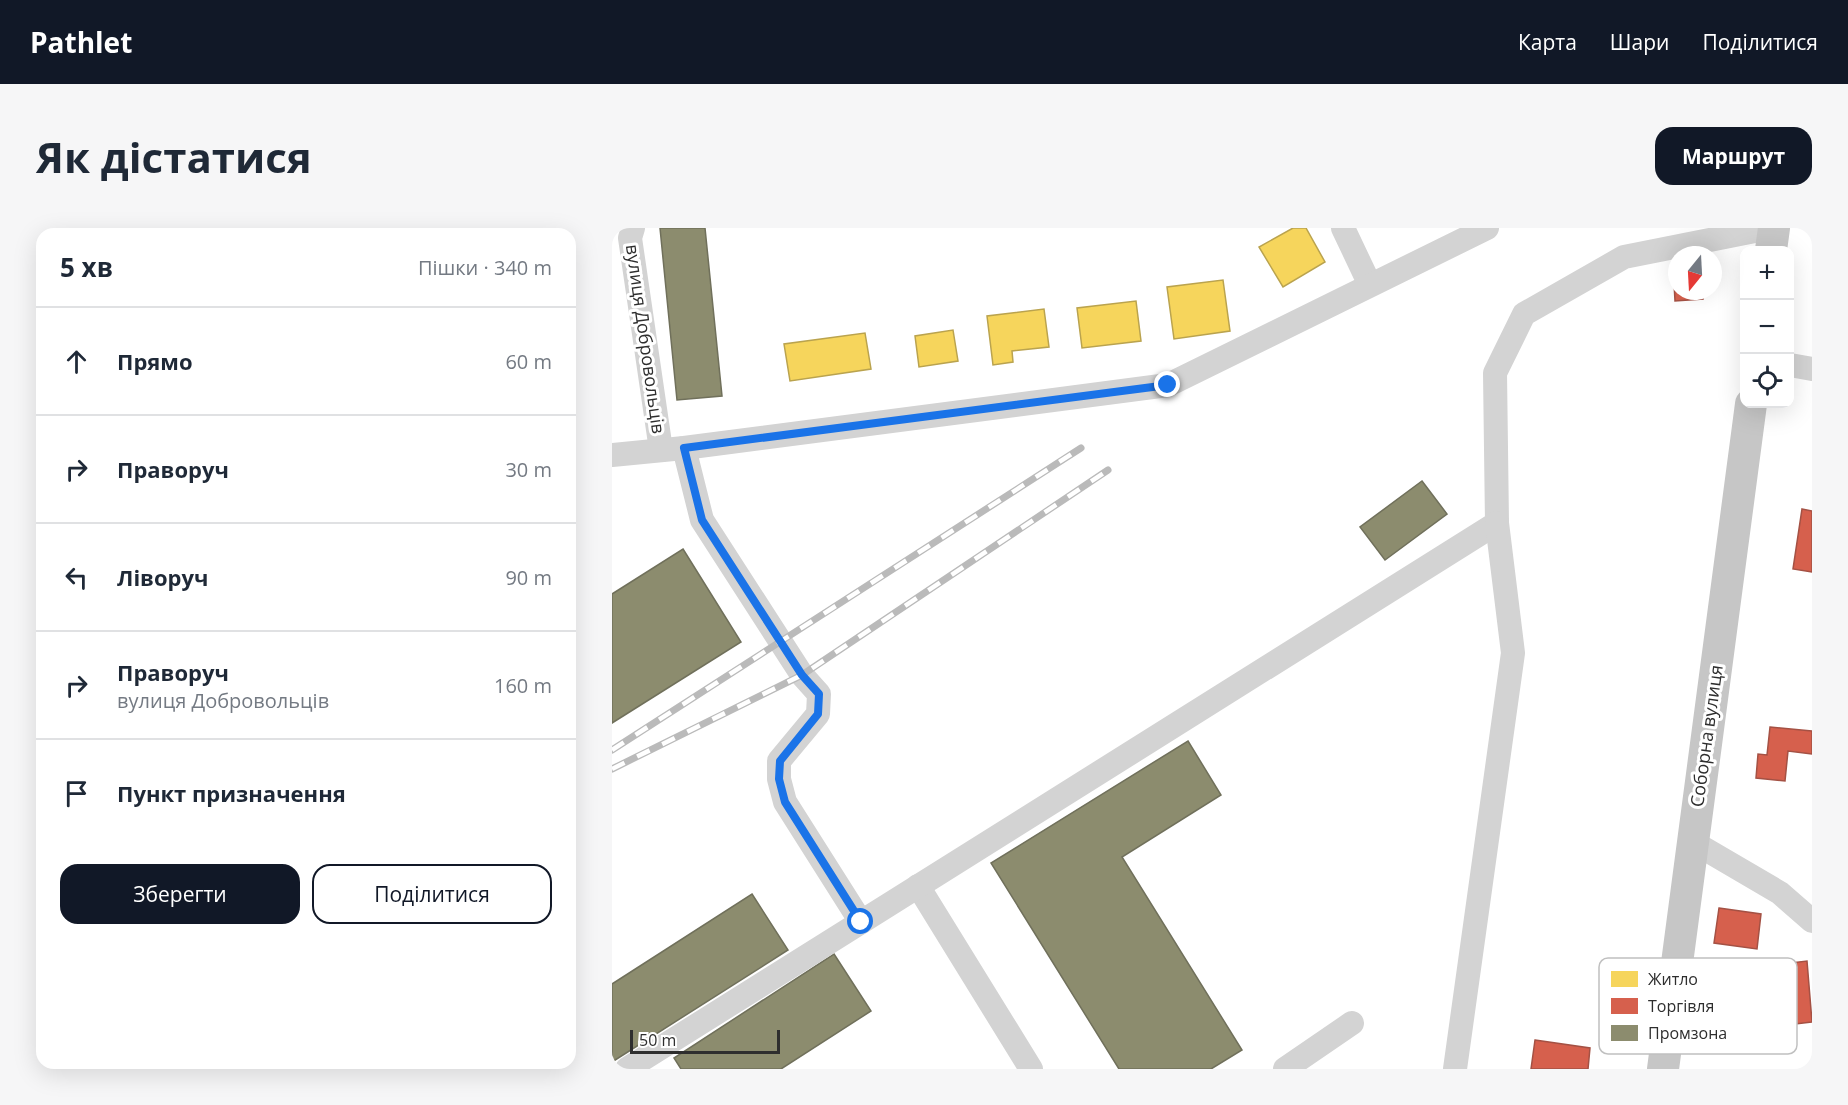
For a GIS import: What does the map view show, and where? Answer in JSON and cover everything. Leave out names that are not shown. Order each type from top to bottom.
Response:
[{"type":"main road","points":[[1771,246],[1772,228]]},
{"type":"main road","name":"Соборна вулиця","points":[[1678,958],[1750,408]]},
{"type":"main road","name":"Соборна вулиця","points":[[1663,1069],[1665,1054]]},
{"type":"street","name":"вулиця Добровольців","points":[[633,228],[630,238],[673,449]]},
{"type":"street","points":[[1343,228],[1370,285]]},
{"type":"street","name":"вулиця Добровольців","points":[[612,455],[1168,385],[1487,228]]},
{"type":"street","points":[[1455,1069],[1513,653],[1497,523],[1495,373],[1524,314],[1624,257],[1772,228]]},
{"type":"street","points":[[1794,366],[1812,369]]},
{"type":"street","points":[[673,449],[702,520],[802,675],[819,694],[818,714],[780,761],[779,779],[785,802],[861,922]]},
{"type":"street","points":[[627,1069],[1497,523]]},
{"type":"street","points":[[1693,842],[1780,893],[1812,921]]},
{"type":"street","points":[[918,886],[1031,1069]]},
{"type":"street","points":[[1286,1069],[1352,1023]]},
{"type":"building: Житло","points":[[1293,228],[1306,228],[1325,262],[1283,287],[1259,247]]},
{"type":"building: Житло","points":[[1223,280],[1230,331],[1174,339],[1167,287]]},
{"type":"building: Житло","points":[[1136,301],[1141,341],[1082,348],[1077,308]]},
{"type":"building: Житло","points":[[1044,309],[1049,347],[1012,351],[1013,362],[993,365],[987,316]]},
{"type":"building: Житло","points":[[953,330],[958,361],[919,367],[915,336]]},
{"type":"building: Житло","points":[[865,333],[871,369],[790,381],[784,344]]},
{"type":"building: Торгівля","points":[[1802,509],[1812,511],[1812,572],[1793,569]]},
{"type":"building: Торгівля","points":[[1770,727],[1812,731],[1812,754],[1788,751],[1785,781],[1756,778],[1758,754],[1767,755]]},
{"type":"building: Торгівля","points":[[1719,908],[1761,914],[1757,949],[1714,943]]},
{"type":"building: Торгівля","points":[[1807,961],[1812,1022],[1797,1024],[1797,962]]},
{"type":"building: Торгівля","points":[[1535,1040],[1590,1048],[1588,1069],[1531,1069]]},
{"type":"building: Промзона","points":[[660,228],[705,228],[722,396],[677,400]]},
{"type":"building: Промзона","points":[[1422,481],[1447,514],[1385,560],[1360,527]]},
{"type":"building: Промзона","points":[[683,549],[741,642],[612,723],[612,594]]},
{"type":"building: Промзона","points":[[1188,741],[1221,795],[1122,857],[1242,1050],[1211,1069],[1119,1069],[991,863]]},
{"type":"building: Промзона","points":[[752,894],[788,950],[612,1062],[612,984]]},
{"type":"building: Промзона","points":[[834,954],[871,1011],[781,1069],[681,1069],[674,1058]]},
{"type":"railway","points":[[612,750],[1081,448]]},
{"type":"railway","points":[[612,769],[802,675],[1108,470]]},
{"type":"route","points":[[861,922],[785,802],[779,779],[780,761],[810,727],[818,714],[819,694],[802,675],[702,520],[684,448],[1168,385]]}]
